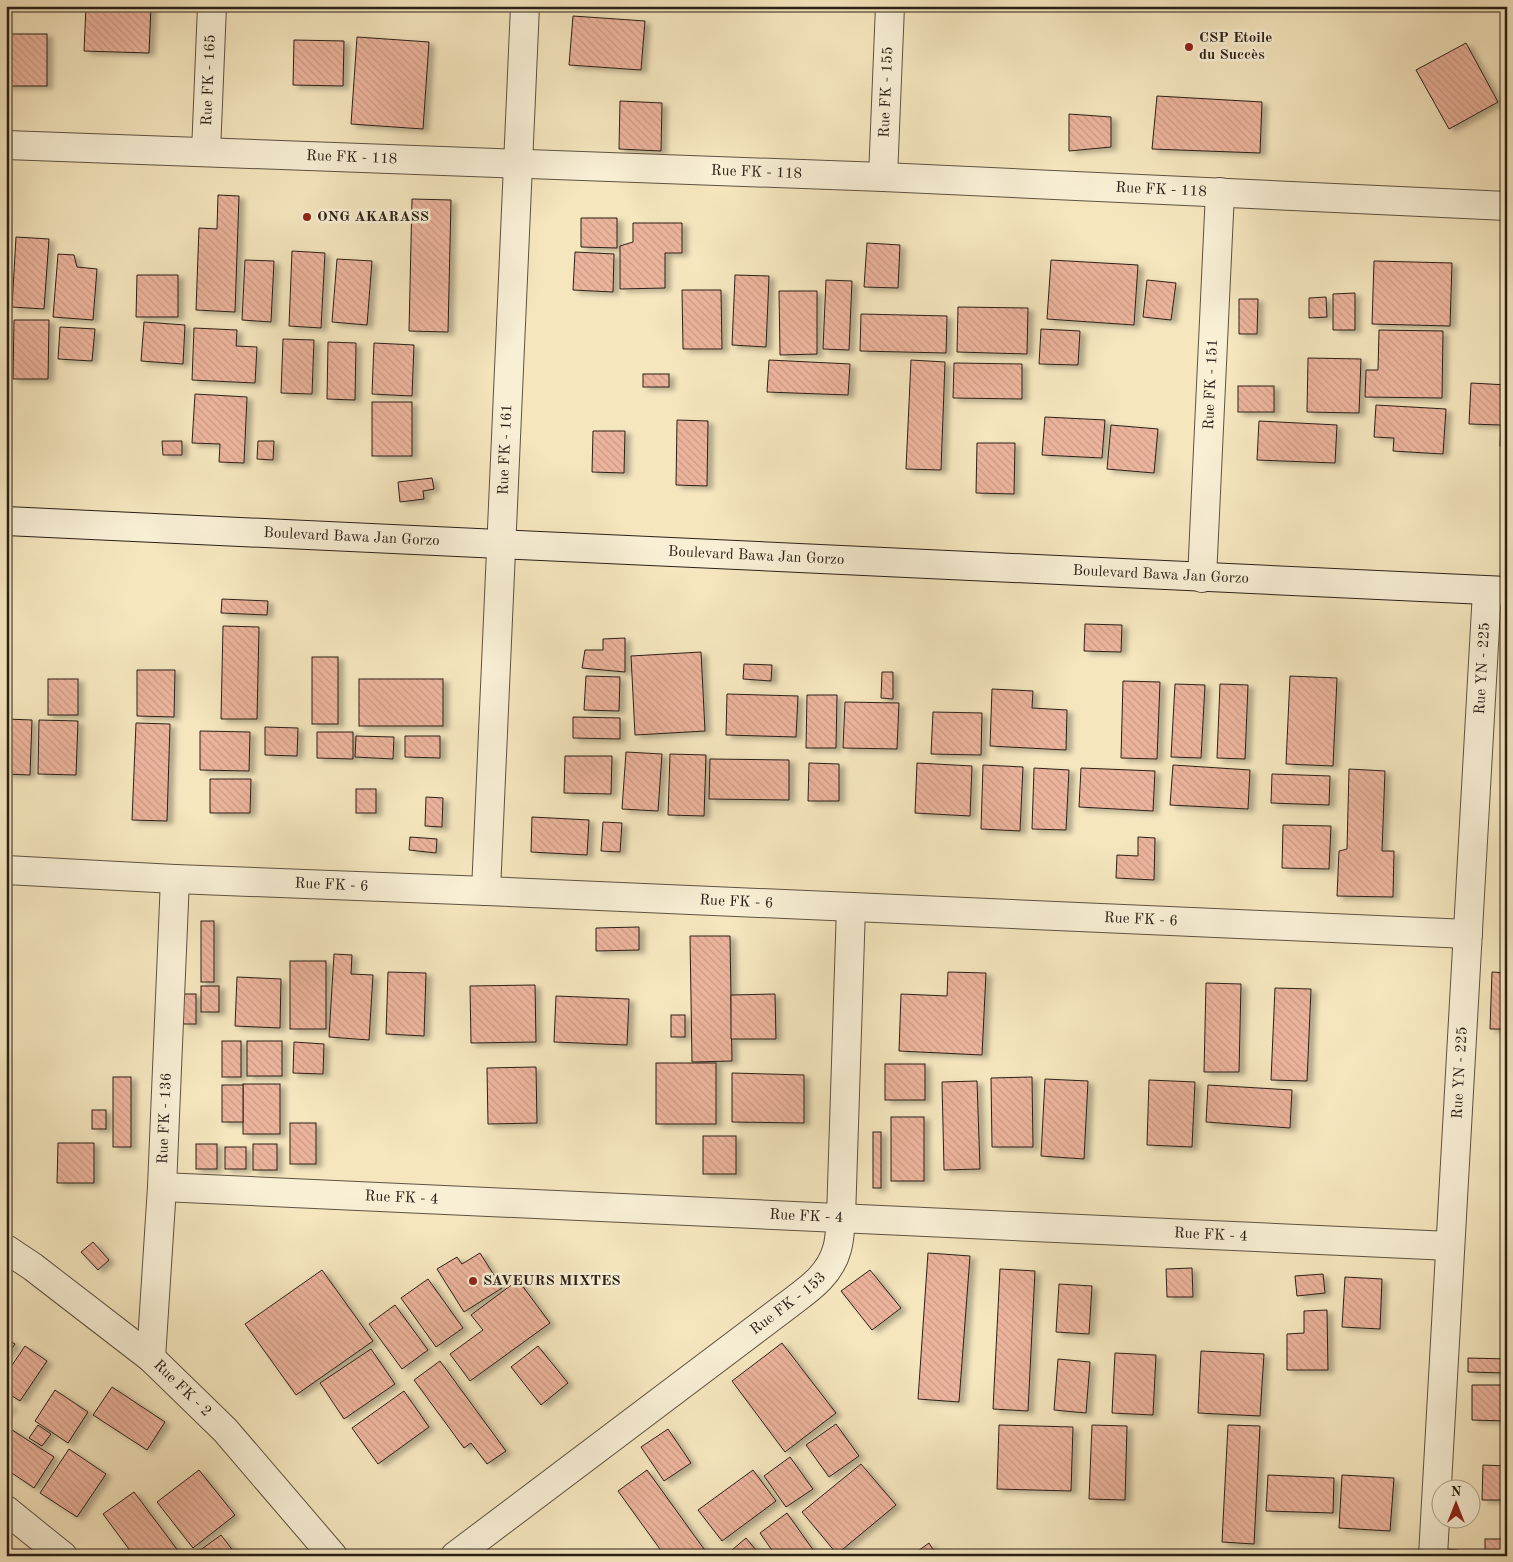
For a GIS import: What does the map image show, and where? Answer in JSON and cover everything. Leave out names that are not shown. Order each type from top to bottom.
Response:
[{"type":"street","name":"Rue FK - 165","points":[[206,152],[212,6]]},
{"type":"street","name":"Rue FK - 161","points":[[486,891],[525,6]]},
{"type":"street","name":"Rue FK - 155","points":[[883,177],[890,6]]},
{"type":"street","name":"Rue FK - 118","points":[[6,145],[883,177],[1507,206]]},
{"type":"street","name":"Rue FK - 151","points":[[1202,578],[1220,192]]},
{"type":"street","name":"Boulevard Bawa Jan Gorzo","points":[[6,521],[1497,591]]},
{"type":"street","name":"Rue YN - 225","points":[[1433,1556],[1468,934],[1497,591]]},
{"type":"street","name":"Rue FK - 6","points":[[6,870],[175,879],[1468,934]]},
{"type":"street","name":"Rue FK - 136","points":[[151,1358],[162,1187],[175,879]]},
{"type":"street","name":"Rue FK - 153","points":[[455,1556],[815,1284],[829,1268],[837,1248],[841,1218],[851,907]]},
{"type":"street","name":"Rue FK - 4","points":[[162,1187],[1450,1246]]},
{"type":"street","name":"Rue FK - 2","points":[[6,1249],[33,1267],[151,1358],[226,1430],[333,1556]]},
{"type":"street","points":[[6,1510],[63,1556]]},
{"type":"building","points":[[86,6],[151,6],[149,53],[84,51]]},
{"type":"building","points":[[573,16],[645,21],[641,70],[569,65]]},
{"type":"building","points":[[6,34],[47,34],[47,86],[6,86]]},
{"type":"building","points":[[357,37],[429,42],[423,129],[351,124]]},
{"type":"building","points":[[294,40],[344,41],[343,86],[293,85]]},
{"type":"building","points":[[1466,43],[1498,102],[1449,129],[1416,70]]},
{"type":"building","points":[[1157,96],[1262,102],[1260,153],[1152,149]]},
{"type":"building","points":[[620,101],[662,103],[661,151],[619,149]]},
{"type":"building","points":[[1069,114],[1111,117],[1111,147],[1069,151]]},
{"type":"building","points":[[218,195],[239,196],[235,312],[196,310],[199,228],[217,229]]},
{"type":"building","points":[[412,199],[451,200],[448,332],[409,331]]},
{"type":"building","points":[[581,218],[617,218],[617,248],[581,247]]},
{"type":"building","points":[[633,223],[682,223],[682,253],[665,253],[665,288],[620,289],[620,246],[633,242]]},
{"type":"building","points":[[16,237],[49,239],[44,309],[12,307]]},
{"type":"building","points":[[867,243],[900,245],[898,288],[864,287]]},
{"type":"building","points":[[292,251],[325,253],[321,328],[289,326]]},
{"type":"building","points":[[575,252],[614,254],[613,292],[573,290]]},
{"type":"building","points":[[58,254],[74,255],[77,267],[97,269],[93,320],[53,317]]},
{"type":"building","points":[[337,259],[372,261],[367,325],[332,322]]},
{"type":"building","points":[[245,260],[274,261],[271,322],[242,320]]},
{"type":"building","points":[[1051,260],[1138,265],[1134,325],[1047,319]]},
{"type":"building","points":[[1374,261],[1452,263],[1450,326],[1372,324]]},
{"type":"building","points":[[137,275],[178,275],[178,317],[136,317]]},
{"type":"building","points":[[735,275],[769,276],[766,347],[732,345]]},
{"type":"building","points":[[826,280],[852,281],[849,350],[823,349]]},
{"type":"building","points":[[1147,280],[1176,283],[1171,320],[1143,317]]},
{"type":"building","points":[[682,290],[721,290],[722,349],[683,349]]},
{"type":"building","points":[[779,291],[817,291],[817,354],[780,355]]},
{"type":"building","points":[[1355,293],[1355,330],[1333,330],[1333,294]]},
{"type":"building","points":[[1326,297],[1327,317],[1309,318],[1309,298]]},
{"type":"building","points":[[1239,299],[1258,299],[1257,334],[1239,334]]},
{"type":"building","points":[[958,307],[1028,308],[1027,354],[957,352]]},
{"type":"building","points":[[861,314],[947,316],[946,353],[860,351]]},
{"type":"building","points":[[14,320],[49,320],[48,379],[13,379]]},
{"type":"building","points":[[144,322],[185,325],[183,364],[141,361]]},
{"type":"building","points":[[1502,324],[1507,324],[1507,378],[1502,378]]},
{"type":"building","points":[[60,327],[95,329],[92,361],[58,359]]},
{"type":"building","points":[[194,328],[237,330],[236,346],[257,347],[255,383],[192,380]]},
{"type":"building","points":[[1041,329],[1080,331],[1078,365],[1039,364]]},
{"type":"building","points":[[1379,330],[1443,331],[1442,398],[1365,397],[1366,370],[1378,370]]},
{"type":"building","points":[[283,339],[314,340],[312,394],[281,393]]},
{"type":"building","points":[[328,342],[356,343],[355,400],[327,399]]},
{"type":"building","points":[[374,343],[414,345],[412,396],[372,394]]},
{"type":"building","points":[[1308,358],[1361,359],[1359,413],[1307,412]]},
{"type":"building","points":[[769,360],[850,364],[848,395],[767,392]]},
{"type":"building","points":[[911,360],[945,362],[941,470],[906,469]]},
{"type":"building","points":[[954,363],[1022,364],[1022,399],[953,398]]},
{"type":"building","points":[[643,374],[669,374],[669,387],[643,387]]},
{"type":"building","points":[[1471,383],[1507,385],[1507,446],[1500,446],[1501,425],[1469,424]]},
{"type":"building","points":[[1238,386],[1274,386],[1274,412],[1238,412]]},
{"type":"building","points":[[195,394],[247,397],[244,463],[219,462],[220,444],[192,443]]},
{"type":"building","points":[[372,402],[412,402],[412,456],[372,456]]},
{"type":"building","points":[[1376,405],[1446,409],[1443,454],[1393,451],[1394,438],[1374,437]]},
{"type":"building","points":[[1045,417],[1105,420],[1102,458],[1042,455]]},
{"type":"building","points":[[677,420],[708,421],[707,486],[676,485]]},
{"type":"building","points":[[1259,421],[1337,425],[1335,463],[1257,460]]},
{"type":"building","points":[[1111,425],[1158,429],[1154,473],[1107,469]]},
{"type":"building","points":[[593,431],[625,431],[624,473],[592,472]]},
{"type":"building","points":[[162,441],[182,441],[182,455],[163,455]]},
{"type":"building","points":[[258,441],[274,441],[273,460],[257,459]]},
{"type":"building","points":[[977,443],[1015,443],[1014,494],[976,493]]},
{"type":"building","points":[[432,478],[434,489],[423,491],[424,499],[400,502],[398,482]]},
{"type":"building","points":[[222,599],[268,601],[267,615],[221,613]]},
{"type":"building","points":[[1085,624],[1122,625],[1121,652],[1084,651]]},
{"type":"building","points":[[223,626],[259,627],[257,719],[221,719]]},
{"type":"building","points":[[625,638],[625,672],[582,668],[585,650],[603,650],[603,639]]},
{"type":"building","points":[[701,652],[705,731],[635,735],[631,656]]},
{"type":"building","points":[[312,657],[338,657],[338,724],[312,724]]},
{"type":"building","points":[[744,664],[772,665],[771,681],[743,679]]},
{"type":"building","points":[[137,670],[175,670],[174,717],[137,716]]},
{"type":"building","points":[[882,672],[893,672],[893,699],[881,698]]},
{"type":"building","points":[[586,676],[620,677],[619,711],[584,710]]},
{"type":"building","points":[[1290,676],[1337,678],[1333,766],[1286,764]]},
{"type":"building","points":[[48,679],[78,679],[78,715],[48,715]]},
{"type":"building","points":[[359,679],[443,679],[443,726],[359,726]]},
{"type":"building","points":[[1123,681],[1160,682],[1157,759],[1121,758]]},
{"type":"building","points":[[1175,684],[1205,685],[1201,758],[1171,757]]},
{"type":"building","points":[[1220,684],[1248,685],[1245,759],[1217,758]]},
{"type":"building","points":[[992,689],[1033,691],[1032,708],[1067,710],[1066,750],[990,746]]},
{"type":"building","points":[[727,694],[798,696],[796,737],[726,735]]},
{"type":"building","points":[[807,695],[837,695],[836,748],[806,748]]},
{"type":"building","points":[[845,702],[899,703],[897,749],[843,748]]},
{"type":"building","points":[[933,712],[982,713],[981,755],[931,754]]},
{"type":"building","points":[[573,717],[620,718],[620,739],[573,738]]},
{"type":"building","points":[[6,719],[32,720],[30,775],[6,774]]},
{"type":"building","points":[[39,720],[78,721],[76,775],[38,774]]},
{"type":"building","points":[[136,723],[170,724],[167,821],[132,820]]},
{"type":"building","points":[[265,727],[298,728],[297,756],[265,755]]},
{"type":"building","points":[[200,731],[250,732],[249,771],[200,770]]},
{"type":"building","points":[[317,732],[353,732],[353,759],[317,758]]},
{"type":"building","points":[[356,736],[394,737],[393,759],[355,757]]},
{"type":"building","points":[[405,736],[440,736],[440,758],[405,757]]},
{"type":"building","points":[[626,752],[662,754],[658,811],[622,809]]},
{"type":"building","points":[[670,754],[706,755],[704,816],[668,815]]},
{"type":"building","points":[[565,756],[612,756],[611,794],[564,793]]},
{"type":"building","points":[[710,759],[789,760],[789,800],[709,799]]},
{"type":"building","points":[[809,763],[839,764],[839,801],[808,801]]},
{"type":"building","points":[[917,763],[972,766],[970,816],[915,813]]},
{"type":"building","points":[[983,765],[1023,767],[1020,831],[981,829]]},
{"type":"building","points":[[1173,765],[1250,770],[1248,809],[1170,805]]},
{"type":"building","points":[[1034,768],[1069,770],[1066,830],[1032,829]]},
{"type":"building","points":[[1081,768],[1155,771],[1153,811],[1079,807]]},
{"type":"building","points":[[1349,769],[1385,771],[1382,851],[1394,851],[1393,897],[1337,896],[1339,851],[1347,849]]},
{"type":"building","points":[[1272,774],[1330,776],[1329,805],[1271,803]]},
{"type":"building","points":[[210,779],[251,779],[250,813],[210,813]]},
{"type":"building","points":[[356,789],[376,789],[376,813],[356,813]]},
{"type":"building","points":[[426,797],[443,798],[442,827],[425,826]]},
{"type":"building","points":[[532,817],[589,820],[587,855],[531,852]]},
{"type":"building","points":[[603,822],[622,823],[620,852],[601,851]]},
{"type":"building","points":[[1283,825],[1331,826],[1329,869],[1282,868]]},
{"type":"building","points":[[410,837],[437,839],[436,853],[409,850]]},
{"type":"building","points":[[1138,837],[1155,838],[1154,880],[1116,878],[1117,855],[1138,856]]},
{"type":"building","points":[[201,921],[214,921],[214,982],[201,982]]},
{"type":"building","points":[[639,927],[639,950],[596,951],[596,928]]},
{"type":"building","points":[[690,936],[730,936],[732,1061],[692,1062]]},
{"type":"building","points":[[334,954],[352,955],[351,974],[373,975],[369,1040],[329,1037]]},
{"type":"building","points":[[290,961],[326,961],[326,1029],[290,1029]]},
{"type":"building","points":[[388,972],[426,973],[424,1036],[386,1034]]},
{"type":"building","points":[[948,972],[986,973],[982,1055],[899,1051],[901,994],[947,996]]},
{"type":"building","points":[[1492,972],[1507,973],[1506,1029],[1490,1029]]},
{"type":"building","points":[[237,977],[281,979],[280,1028],[235,1026]]},
{"type":"building","points":[[1206,983],[1241,984],[1239,1072],[1204,1072]]},
{"type":"building","points":[[535,985],[536,1042],[471,1043],[470,986]]},
{"type":"building","points":[[201,986],[219,986],[219,1012],[201,1012]]},
{"type":"building","points":[[1275,988],[1311,989],[1307,1081],[1271,1080]]},
{"type":"building","points":[[183,994],[196,994],[196,1024],[183,1024]]},
{"type":"building","points":[[775,994],[776,1039],[731,1039],[731,995]]},
{"type":"building","points":[[556,996],[629,999],[627,1045],[554,1042]]},
{"type":"building","points":[[671,1015],[685,1015],[685,1037],[671,1037]]},
{"type":"building","points":[[222,1041],[241,1041],[241,1077],[222,1077]]},
{"type":"building","points":[[247,1041],[282,1041],[282,1076],[247,1076]]},
{"type":"building","points":[[294,1042],[324,1044],[323,1074],[293,1073]]},
{"type":"building","points":[[656,1063],[716,1063],[716,1124],[656,1124]]},
{"type":"building","points":[[885,1064],[925,1064],[925,1100],[885,1100]]},
{"type":"building","points":[[536,1067],[537,1123],[488,1124],[487,1068]]},
{"type":"building","points":[[732,1073],[804,1075],[804,1123],[732,1122]]},
{"type":"building","points":[[113,1077],[131,1077],[131,1147],[113,1147]]},
{"type":"building","points":[[1032,1077],[1033,1147],[992,1147],[991,1078]]},
{"type":"building","points":[[1045,1079],[1088,1081],[1084,1159],[1041,1156]]},
{"type":"building","points":[[1149,1080],[1195,1082],[1192,1147],[1147,1145]]},
{"type":"building","points":[[977,1081],[980,1169],[944,1170],[942,1082]]},
{"type":"building","points":[[243,1084],[280,1084],[280,1134],[243,1134]]},
{"type":"building","points":[[222,1085],[243,1085],[243,1122],[222,1122]]},
{"type":"building","points":[[1208,1085],[1292,1090],[1290,1128],[1206,1122]]},
{"type":"building","points":[[92,1110],[106,1110],[106,1129],[92,1129]]},
{"type":"building","points":[[891,1117],[924,1117],[924,1181],[891,1181]]},
{"type":"building","points":[[290,1123],[316,1123],[316,1164],[290,1164]]},
{"type":"building","points":[[873,1132],[881,1132],[881,1188],[873,1188]]},
{"type":"building","points":[[703,1136],[736,1136],[736,1174],[703,1174]]},
{"type":"building","points":[[58,1143],[94,1143],[94,1183],[57,1183]]},
{"type":"building","points":[[196,1144],[217,1144],[217,1169],[196,1169]]},
{"type":"building","points":[[253,1144],[277,1144],[277,1170],[253,1170]]},
{"type":"building","points":[[225,1147],[246,1147],[246,1169],[225,1169]]},
{"type":"building","points":[[93,1242],[109,1260],[98,1270],[81,1252]]},
{"type":"building","points":[[480,1253],[502,1288],[464,1312],[437,1269],[457,1257],[462,1264]]},
{"type":"building","points":[[928,1253],[970,1256],[959,1402],[918,1399]]},
{"type":"building","points":[[1192,1268],[1193,1297],[1167,1297],[1166,1269]]},
{"type":"building","points":[[1000,1269],[1035,1271],[1028,1411],[993,1409]]},
{"type":"building","points":[[322,1270],[373,1341],[296,1395],[245,1324]]},
{"type":"building","points":[[870,1270],[901,1308],[872,1330],[841,1291]]},
{"type":"building","points":[[1323,1274],[1325,1293],[1297,1296],[1295,1276]]},
{"type":"building","points":[[1345,1277],[1382,1279],[1380,1329],[1342,1327]]},
{"type":"building","points":[[428,1279],[463,1328],[436,1347],[401,1298]]},
{"type":"building","points":[[518,1280],[550,1323],[470,1381],[450,1354],[483,1330],[471,1315]]},
{"type":"building","points":[[1059,1284],[1092,1286],[1089,1334],[1056,1332]]},
{"type":"building","points":[[395,1305],[428,1350],[402,1369],[369,1324]]},
{"type":"building","points":[[1327,1310],[1328,1370],[1287,1370],[1287,1334],[1304,1333],[1304,1311]]},
{"type":"building","points":[[6,1339],[15,1344],[6,1357]]},
{"type":"building","points":[[782,1343],[836,1413],[785,1452],[732,1381]]},
{"type":"building","points":[[25,1346],[47,1361],[20,1401],[6,1392],[6,1374]]},
{"type":"building","points":[[538,1346],[568,1383],[541,1405],[511,1367]]},
{"type":"building","points":[[371,1349],[395,1384],[344,1419],[320,1383]]},
{"type":"building","points":[[1201,1351],[1264,1354],[1260,1416],[1198,1413]]},
{"type":"building","points":[[1115,1353],[1156,1355],[1153,1415],[1112,1413]]},
{"type":"building","points":[[1468,1358],[1507,1359],[1507,1373],[1468,1372]]},
{"type":"building","points":[[1058,1359],[1090,1362],[1086,1413],[1054,1410]]},
{"type":"building","points":[[440,1361],[506,1451],[487,1464],[471,1443],[464,1448],[414,1380]]},
{"type":"building","points":[[1472,1385],[1507,1385],[1507,1421],[1472,1420]]},
{"type":"building","points":[[112,1387],[165,1422],[147,1450],[93,1415]]},
{"type":"building","points":[[55,1390],[88,1412],[68,1443],[35,1421]]},
{"type":"building","points":[[404,1391],[429,1427],[378,1464],[352,1428]]},
{"type":"building","points":[[6,1403],[11,1407],[6,1414]]},
{"type":"building","points":[[836,1424],[859,1456],[829,1477],[806,1445]]},
{"type":"building","points":[[38,1425],[51,1434],[42,1446],[29,1438]]},
{"type":"building","points":[[999,1425],[1073,1427],[1071,1491],[997,1489]]},
{"type":"building","points":[[1092,1425],[1127,1426],[1125,1500],[1089,1499]]},
{"type":"building","points":[[1228,1425],[1260,1426],[1254,1544],[1222,1542]]},
{"type":"building","points":[[6,1426],[54,1457],[34,1488],[6,1469]]},
{"type":"building","points":[[668,1429],[691,1463],[664,1481],[641,1447]]},
{"type":"building","points":[[69,1449],[106,1474],[77,1517],[40,1493]]},
{"type":"building","points":[[790,1457],[813,1489],[786,1507],[764,1476]]},
{"type":"building","points":[[861,1464],[896,1505],[837,1554],[802,1512]]},
{"type":"building","points":[[1483,1465],[1507,1466],[1507,1500],[1482,1500]]},
{"type":"building","points":[[199,1470],[235,1515],[193,1548],[157,1502]]},
{"type":"building","points":[[647,1470],[709,1556],[665,1556],[618,1491]]},
{"type":"building","points":[[753,1470],[776,1501],[722,1541],[698,1510]]},
{"type":"building","points":[[1268,1475],[1334,1478],[1333,1513],[1266,1511]]},
{"type":"building","points":[[1342,1475],[1394,1478],[1390,1531],[1339,1528]]},
{"type":"building","points":[[134,1492],[182,1556],[134,1556],[103,1514]]},
{"type":"building","points":[[787,1513],[816,1554],[813,1556],[776,1556],[760,1533]]},
{"type":"building","points":[[221,1535],[237,1556],[192,1556]]},
{"type":"building","points":[[746,1538],[761,1556],[725,1556]]},
{"type":"building","points":[[1485,1539],[1502,1539],[1502,1556],[1485,1556]]},
{"type":"building","points":[[929,1543],[937,1556],[911,1556]]},
{"type":"building","points":[[1446,1549],[1458,1550],[1458,1556],[1446,1556]]},
{"type":"place","name":"CSP Etoile du Succès","points":[[1189,47]]},
{"type":"place","name":"ONG AKARASS","points":[[307,217]]},
{"type":"place","name":"SAVEURS MIXTES","points":[[473,1281]]}]
